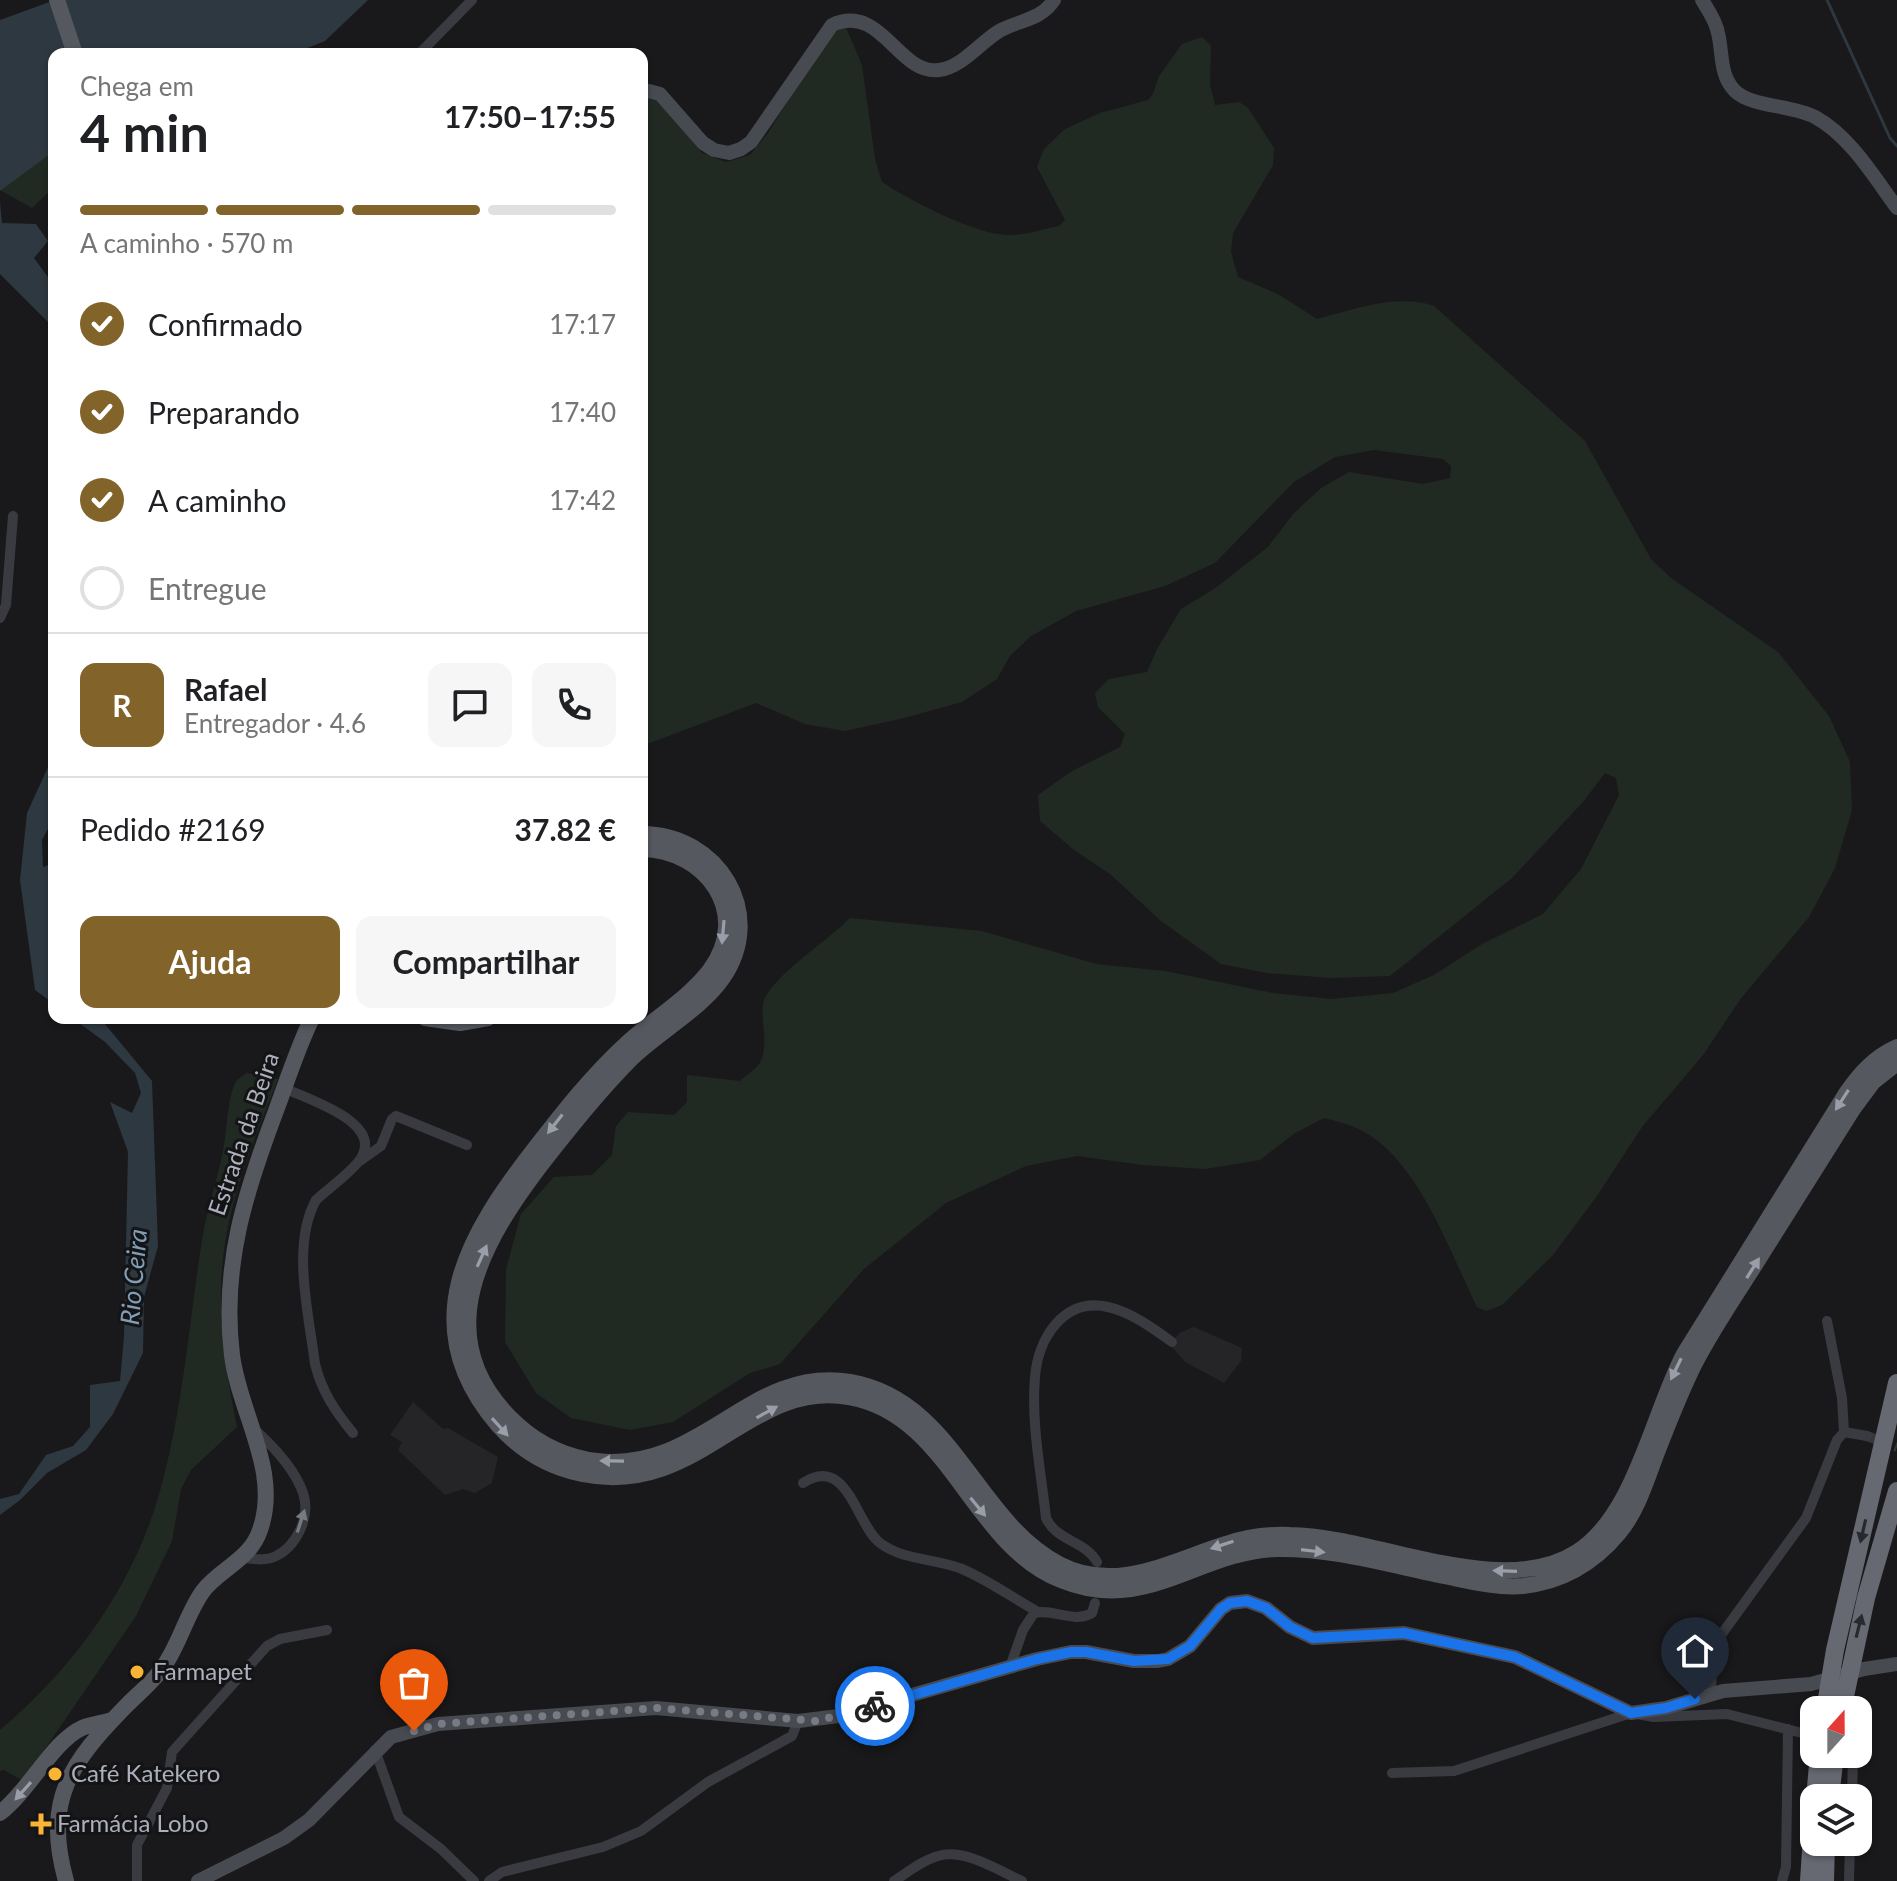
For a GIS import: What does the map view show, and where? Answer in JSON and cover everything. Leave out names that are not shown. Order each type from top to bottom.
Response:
[{"type":"highway","points":[[1844,1696],[1856,1596],[1878,1467],[1897,1383]]},
{"type":"highway","points":[[1829,1696],[1856,1596],[1897,1491]]},
{"type":"highway","points":[[1809,1881],[1811,1856]]},
{"type":"highway","points":[[1825,1881],[1826,1856]]},
{"type":"main road","points":[[48,0],[64,48]]},
{"type":"main road","points":[[57,0],[73,48]]},
{"type":"main road","points":[[648,834],[662,835],[690,844],[712,860],[727,881],[737,904],[739,926],[736,949],[728,970],[714,990],[636,1055],[576,1120],[531,1178],[487,1244],[472,1284],[469,1326],[473,1354],[490,1392],[520,1427],[547,1445],[587,1460],[613,1462],[642,1460],[674,1450],[763,1397],[786,1387],[829,1380],[869,1386],[895,1397],[929,1424],[1014,1527],[1039,1552],[1083,1573],[1114,1577],[1141,1574],[1223,1544],[1279,1535],[1328,1538],[1501,1572],[1546,1567],[1581,1550],[1609,1523],[1622,1501],[1675,1370],[1774,1209],[1857,1078],[1874,1061],[1897,1047]]},
{"type":"main road","points":[[648,850],[672,852],[705,873],[723,908],[721,948],[712,968],[692,990],[630,1040],[578,1095],[510,1182],[471,1245],[459,1276],[455,1331],[462,1368],[479,1400],[505,1433],[534,1456],[568,1470],[604,1477],[637,1476],[675,1466],[766,1412],[800,1398],[827,1395],[869,1402],[894,1414],[918,1434],[1015,1551],[1052,1577],[1091,1589],[1139,1589],[1248,1553],[1272,1549],[1327,1553],[1500,1586],[1544,1582],[1585,1564],[1608,1545],[1628,1521],[1674,1407],[1707,1341],[1853,1109],[1873,1082],[1897,1063]]},
{"type":"main road","name":"Estrada da Beira","points":[[300,1043],[302,1024]]},
{"type":"main road","name":"Estrada da Beira","points":[[66,1881],[57,1835],[57,1814],[66,1781],[78,1760],[112,1720],[164,1667],[204,1591],[243,1558],[253,1547],[260,1531],[267,1493],[265,1474],[236,1383],[232,1352],[230,1292],[233,1251],[240,1215],[309,1024]]},
{"type":"main road","points":[[0,1813],[27,1788],[62,1742],[83,1727],[112,1720]]},
{"type":"main road","points":[[83,1727],[88,1750]]},
{"type":"street","points":[[425,48],[472,0]]},
{"type":"street","points":[[648,93],[660,94],[703,143],[714,150],[729,153],[751,142],[832,25],[842,20],[867,25],[914,63],[926,69],[939,70],[954,64],[1001,30],[1035,17],[1048,9],[1054,0]]},
{"type":"street","points":[[1702,0],[1718,31],[1727,79],[1735,91],[1746,99],[1790,107],[1817,118],[1856,155],[1897,208]]},
{"type":"street","points":[[0,618],[6,605],[13,516]]},
{"type":"street","points":[[284,1088],[333,1111],[359,1128],[366,1145],[358,1162]]},
{"type":"street","points":[[353,1433],[331,1406],[315,1364],[303,1249],[308,1218],[316,1200],[381,1146],[396,1116],[467,1145]]},
{"type":"street","points":[[1097,1562],[1089,1552],[1054,1531],[1046,1518],[1034,1417],[1035,1375],[1040,1351],[1047,1334],[1063,1316],[1072,1310],[1095,1305],[1120,1310],[1172,1342]]},
{"type":"street","points":[[1711,1694],[1716,1642],[1806,1518],[1832,1450],[1844,1432],[1842,1398],[1827,1321]]},
{"type":"street","points":[[243,1558],[260,1560],[274,1557],[289,1546],[302,1528],[306,1509],[303,1492],[286,1465],[271,1444],[251,1426]]},
{"type":"street","points":[[1844,1432],[1867,1436]]},
{"type":"street","points":[[803,1483],[816,1476],[833,1480],[850,1494],[866,1527],[881,1544],[915,1558],[961,1569],[1038,1612],[1083,1617],[1092,1613],[1095,1603]]},
{"type":"street","points":[[198,1881],[284,1838],[309,1820],[391,1737],[438,1724],[656,1708],[798,1721],[839,1716],[1071,1652],[1134,1661],[1168,1659],[1190,1646],[1221,1609],[1238,1601],[1257,1603],[1290,1627],[1313,1638],[1404,1633],[1505,1655],[1529,1663],[1631,1713],[1654,1717],[1727,1714],[1800,1732]]},
{"type":"street","points":[[1010,1667],[1025,1626],[1038,1612]]},
{"type":"street","points":[[137,1881],[137,1845],[167,1788],[172,1752],[267,1646],[280,1639],[327,1630]]},
{"type":"street","points":[[1392,1773],[1454,1771],[1631,1713],[1666,1708],[1743,1688],[1811,1684],[1864,1669],[1897,1664]]},
{"type":"street","points":[[489,1881],[502,1872],[603,1847],[641,1831],[708,1782],[792,1736],[798,1721]]},
{"type":"street","points":[[1782,1881],[1786,1867],[1788,1729]]},
{"type":"street","points":[[374,1752],[399,1817],[441,1849],[474,1881]]},
{"type":"street","points":[[894,1881],[927,1860],[945,1854],[965,1856],[1022,1881]]},
{"type":"street","points":[[1849,1881],[1850,1856]]},
{"type":"shaded area","points":[[845,25],[862,65],[875,159],[882,182],[926,207],[963,223],[980,230],[1010,235],[1059,226],[1065,220],[1037,167],[1044,149],[1065,129],[1100,113],[1148,100],[1159,76],[1182,44],[1202,37],[1211,46],[1210,85],[1215,105],[1239,102],[1248,108],[1274,148],[1273,165],[1233,233],[1231,252],[1238,277],[1278,294],[1317,319],[1390,302],[1420,302],[1434,306],[1585,441],[1651,559],[1671,578],[1778,652],[1829,716],[1850,762],[1852,810],[1835,868],[1809,917],[1739,1001],[1703,1055],[1642,1127],[1597,1196],[1553,1255],[1502,1305],[1486,1311],[1477,1307],[1428,1205],[1395,1158],[1376,1140],[1354,1127],[1324,1118],[1295,1133],[1260,1160],[1205,1169],[1077,1156],[1026,1166],[946,1203],[864,1269],[780,1364],[750,1373],[673,1422],[630,1430],[571,1418],[536,1393],[505,1342],[506,1269],[521,1214],[554,1177],[592,1175],[612,1155],[616,1126],[628,1112],[674,1115],[687,1102],[687,1075],[740,1081],[755,1068],[763,1056],[763,1003],[766,996],[793,966],[850,918],[982,931],[1096,964],[1165,971],[1273,993],[1331,999],[1393,993],[1434,975],[1482,944],[1543,914],[1581,869],[1619,795],[1616,778],[1605,773],[1583,802],[1512,878],[1390,976],[1332,978],[1267,973],[1221,964],[1161,921],[1110,874],[1074,850],[1040,821],[1038,795],[1072,771],[1120,747],[1125,734],[1098,707],[1095,693],[1109,679],[1147,672],[1181,609],[1214,589],[1268,547],[1293,514],[1321,488],[1349,472],[1423,484],[1450,478],[1451,466],[1443,459],[1374,450],[1335,457],[1294,482],[1215,563],[1165,586],[1076,611],[1031,636],[1010,656],[997,679],[962,702],[845,731],[805,724],[756,703],[648,744],[648,97],[653,97],[669,112],[702,153],[726,162],[750,155],[768,133],[827,38]]},
{"type":"shaded area","points":[[48,76],[48,193],[32,208],[0,190]]},
{"type":"shaded area","points":[[247,1073],[278,1079],[240,1180],[222,1266],[223,1336],[237,1427],[191,1470],[181,1489],[172,1541],[136,1616],[23,1781],[4,1770],[0,1771],[0,1730],[53,1680],[98,1622],[117,1592],[149,1526],[174,1429],[202,1240],[223,1151],[231,1095],[237,1080]]},
{"type":"shaded area","points":[[1194,1327],[1242,1348],[1241,1361],[1224,1383],[1185,1362],[1170,1345],[1179,1333]]},
{"type":"shaded area","points":[[413,1402],[443,1429],[448,1428],[498,1457],[492,1483],[475,1493],[463,1489],[445,1495],[398,1450],[402,1442],[390,1435]]},
{"type":"water","points":[[55,0],[368,0],[325,41],[307,48],[48,48],[48,155],[0,191],[0,20]]},
{"type":"water","points":[[0,202],[2,223],[36,224],[48,241],[34,258],[48,277],[48,322],[0,274]]},
{"type":"water","points":[[48,767],[48,829],[42,840],[43,867],[48,865],[48,1000],[35,990],[20,880],[27,813]]},
{"type":"water","name":"Rio Ceira","points":[[80,1024],[105,1024],[152,1081],[158,1246],[144,1297],[143,1353],[113,1414],[86,1450],[47,1473],[0,1515],[0,1499],[19,1494],[46,1455],[73,1446],[90,1427],[90,1385],[120,1381],[124,1336],[128,1152],[110,1102],[132,1113],[141,1093],[135,1073],[105,1042]]},
{"type":"waterway","points":[[1827,0],[1890,138],[1897,146]]},
{"type":"tunnel","points":[[1867,1436],[1897,1447]]},
{"type":"way so far","points":[[414,1731],[438,1724],[656,1708],[816,1721],[875,1706]]},
{"type":"place","name":"Farmapet","points":[[137,1672]]},
{"type":"place","name":"Café Katekero","points":[[55,1774]]},
{"type":"place","name":"Farmácia Lobo","points":[[41,1824]]},
{"type":"route","points":[[875,1706],[1071,1652],[1147,1662],[1168,1659],[1190,1646],[1221,1609],[1238,1601],[1257,1603],[1290,1627],[1313,1638],[1404,1633],[1515,1657],[1631,1713],[1666,1708],[1695,1699]]}]
